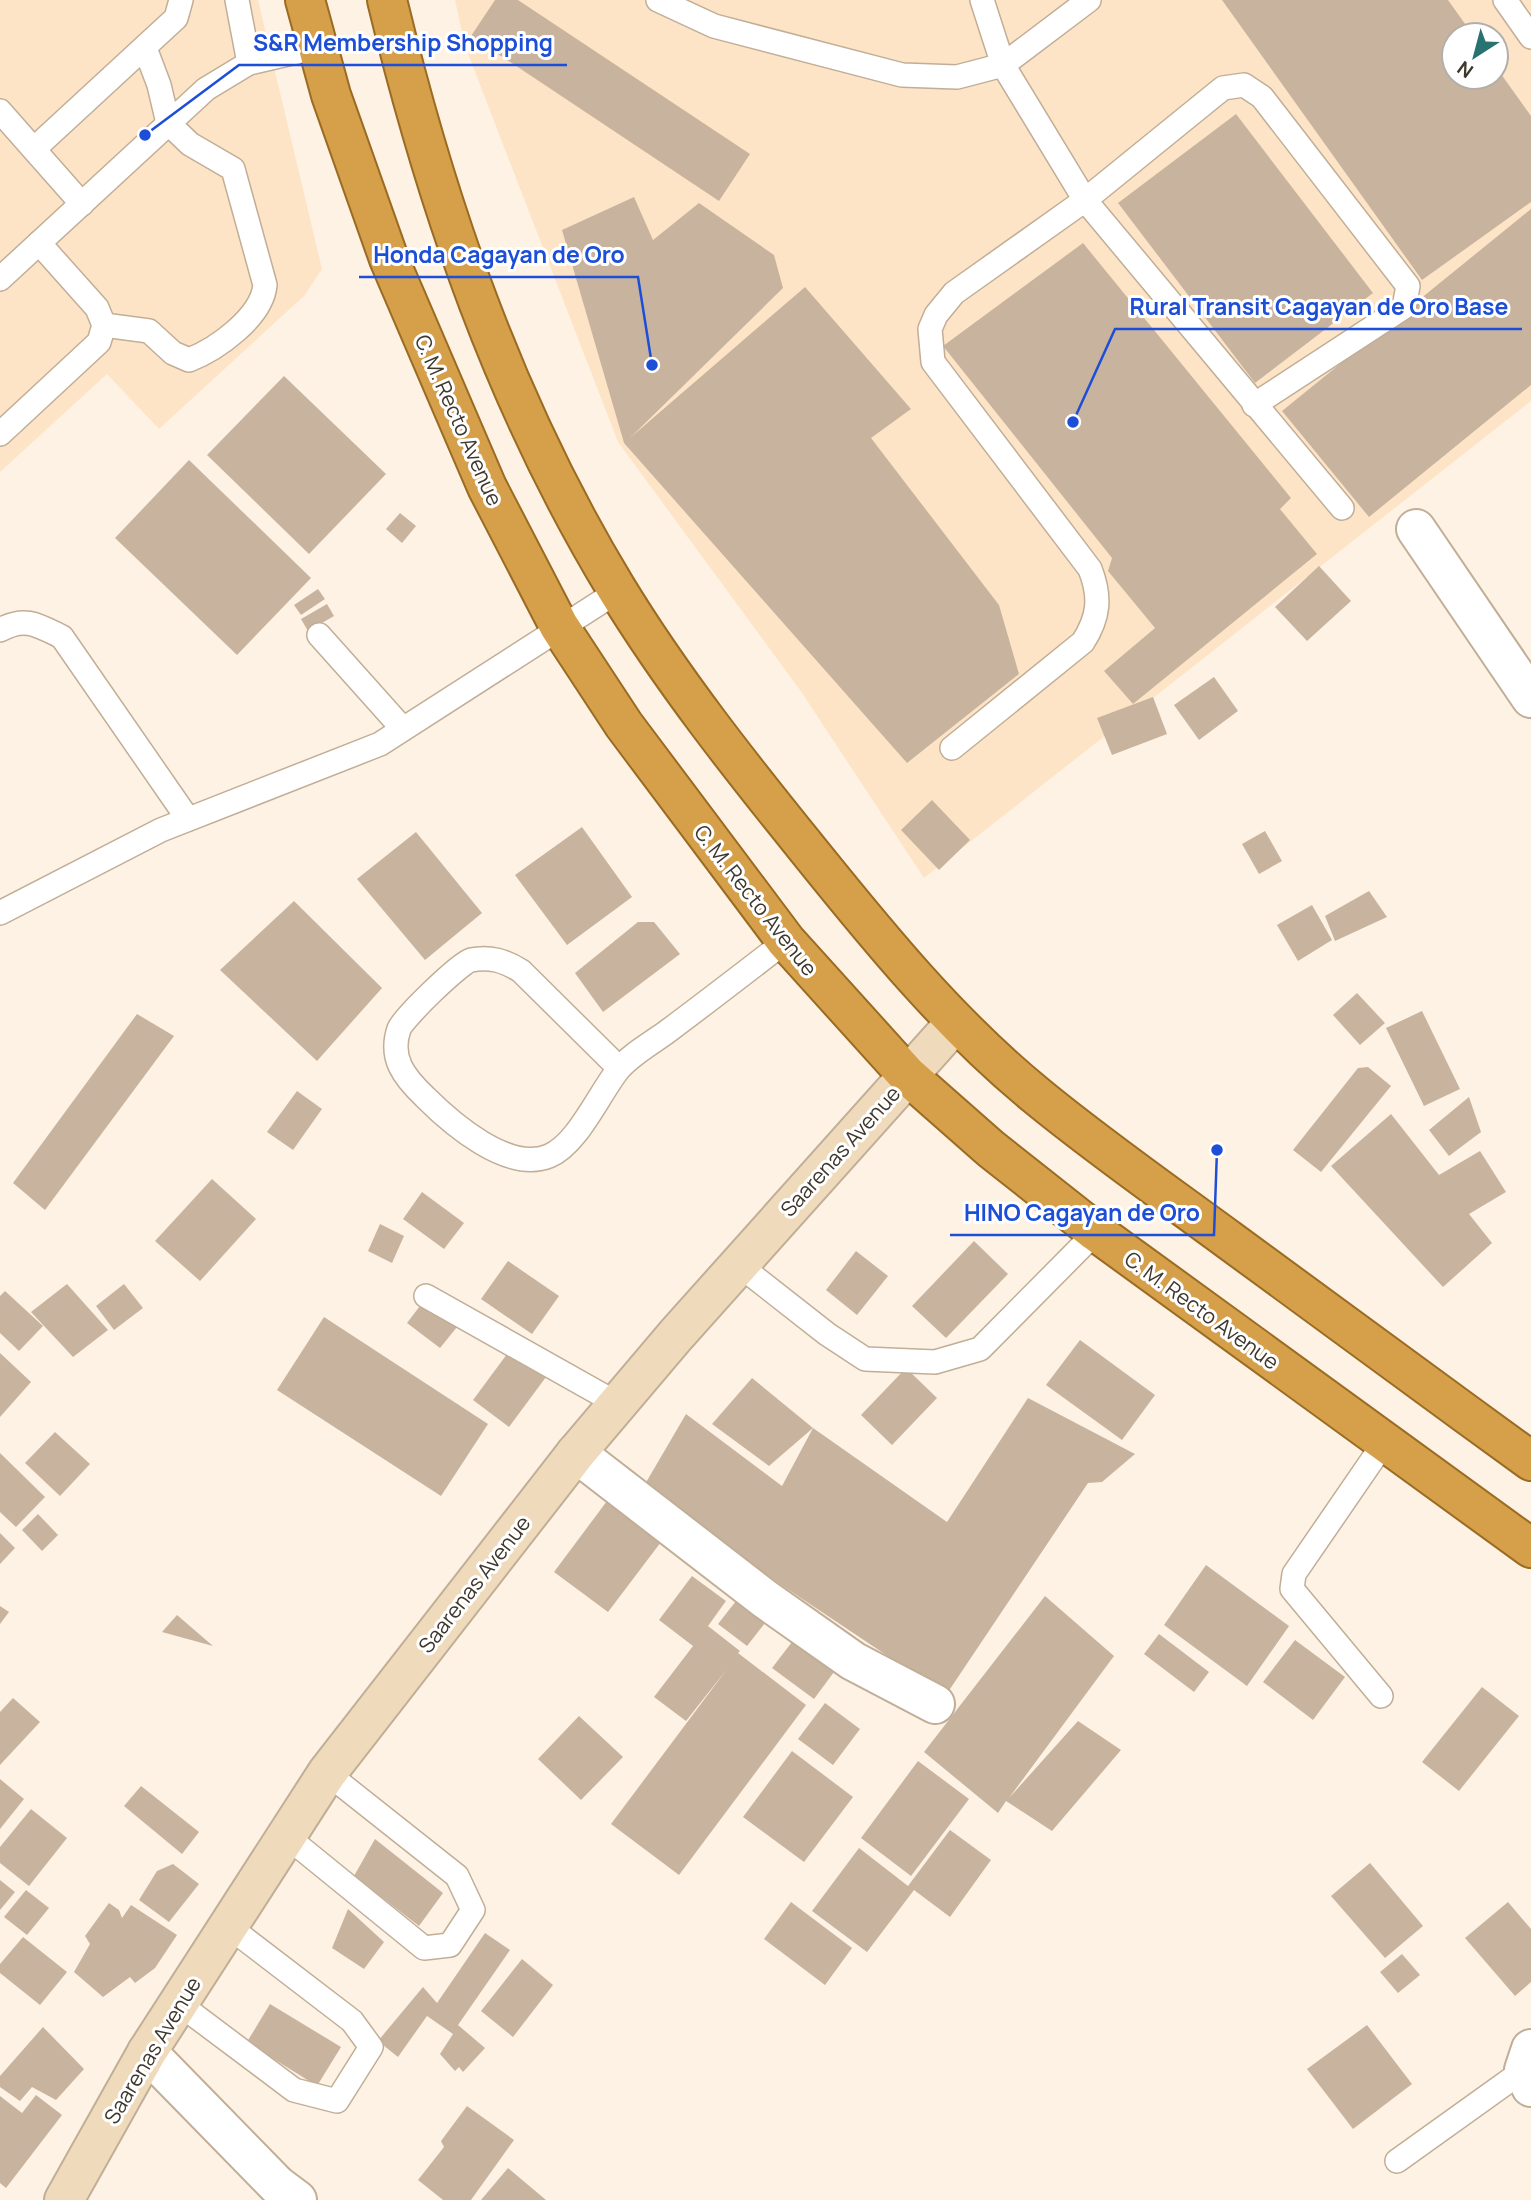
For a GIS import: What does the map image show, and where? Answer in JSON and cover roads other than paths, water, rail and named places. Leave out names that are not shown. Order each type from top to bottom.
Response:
[{"type":"highway","name":"C. M. Recto Avenue","points":[[305,0],[331,95],[389,259],[487,487],[559,626],[624,725],[786,941],[907,1076],[991,1149],[1096,1232],[1531,1548]]},
{"type":"highway","points":[[387,0],[414,112],[450,231],[498,355],[568,504],[618,591],[772,805],[893,954],[956,1022],[1035,1095],[1531,1461]]},
{"type":"main road","name":"Saarenas Avenue","points":[[64,2200],[147,2052],[327,1773],[576,1453],[956,1022]]},
{"type":"street","points":[[1416,529],[1531,698]]},
{"type":"street","points":[[576,1453],[765,1599],[831,1646],[853,1661],[935,1704]]},
{"type":"street","points":[[147,2052],[277,2185],[297,2200]]},
{"type":"lane","points":[[34,149],[176,18],[181,0]]},
{"type":"lane","points":[[237,0],[249,63]]},
{"type":"lane","points":[[658,0],[714,26],[902,75],[957,77],[1003,65],[1089,0]]},
{"type":"lane","points":[[982,0],[1003,65],[1085,200],[1342,508]]},
{"type":"lane","points":[[1506,0],[1531,37]]},
{"type":"lane","points":[[0,279],[206,89],[249,63],[318,47]]},
{"type":"lane","points":[[104,325],[149,331],[173,353],[189,360],[201,355],[252,317],[264,295],[265,285],[233,169],[190,144],[167,123],[159,85],[145,48]]},
{"type":"lane","points":[[952,748],[1083,642],[1095,624],[1097,587],[1090,569],[933,362],[930,329],[936,314],[954,293],[1085,200],[1223,88],[1244,85],[1262,97],[1408,286],[1408,298],[1404,307],[1254,405]]},
{"type":"lane","points":[[0,111],[82,204]]},
{"type":"lane","points":[[0,434],[99,342],[104,325],[97,308],[39,243]]},
{"type":"lane","points":[[0,913],[161,830],[353,757],[402,729],[559,626],[618,591]]},
{"type":"lane","points":[[0,630],[15,622],[37,624],[62,638],[188,819]]},
{"type":"lane","points":[[319,635],[402,729]]},
{"type":"lane","points":[[619,1068],[521,971],[507,962],[491,959],[468,961],[401,1022],[393,1045],[400,1066],[415,1087],[455,1126],[485,1146],[530,1158],[547,1157],[560,1149],[619,1068],[786,941]]},
{"type":"lane","points":[[739,1265],[827,1334],[865,1359],[935,1363],[980,1349],[1096,1232]]},
{"type":"lane","points":[[426,1296],[618,1404]]},
{"type":"lane","points":[[1381,1696],[1293,1590],[1294,1574],[1384,1443]]},
{"type":"lane","points":[[285,1835],[424,1948],[450,1945],[473,1910],[457,1876],[327,1773]]},
{"type":"lane","points":[[178,2003],[294,2090],[337,2101],[371,2047],[352,2021],[228,1926]]},
{"type":"lane","points":[[1397,2161],[1529,2069]]},
{"type":"place","name":"S&R Membership Shopping","points":[[145,135]]},
{"type":"place","name":"Honda Cagayan de Oro","points":[[652,365]]},
{"type":"place","name":"Rural Transit Cagayan de Oro Base","points":[[1073,422]]},
{"type":"place","name":"HINO Cagayan de Oro","points":[[1217,1150]]}]
